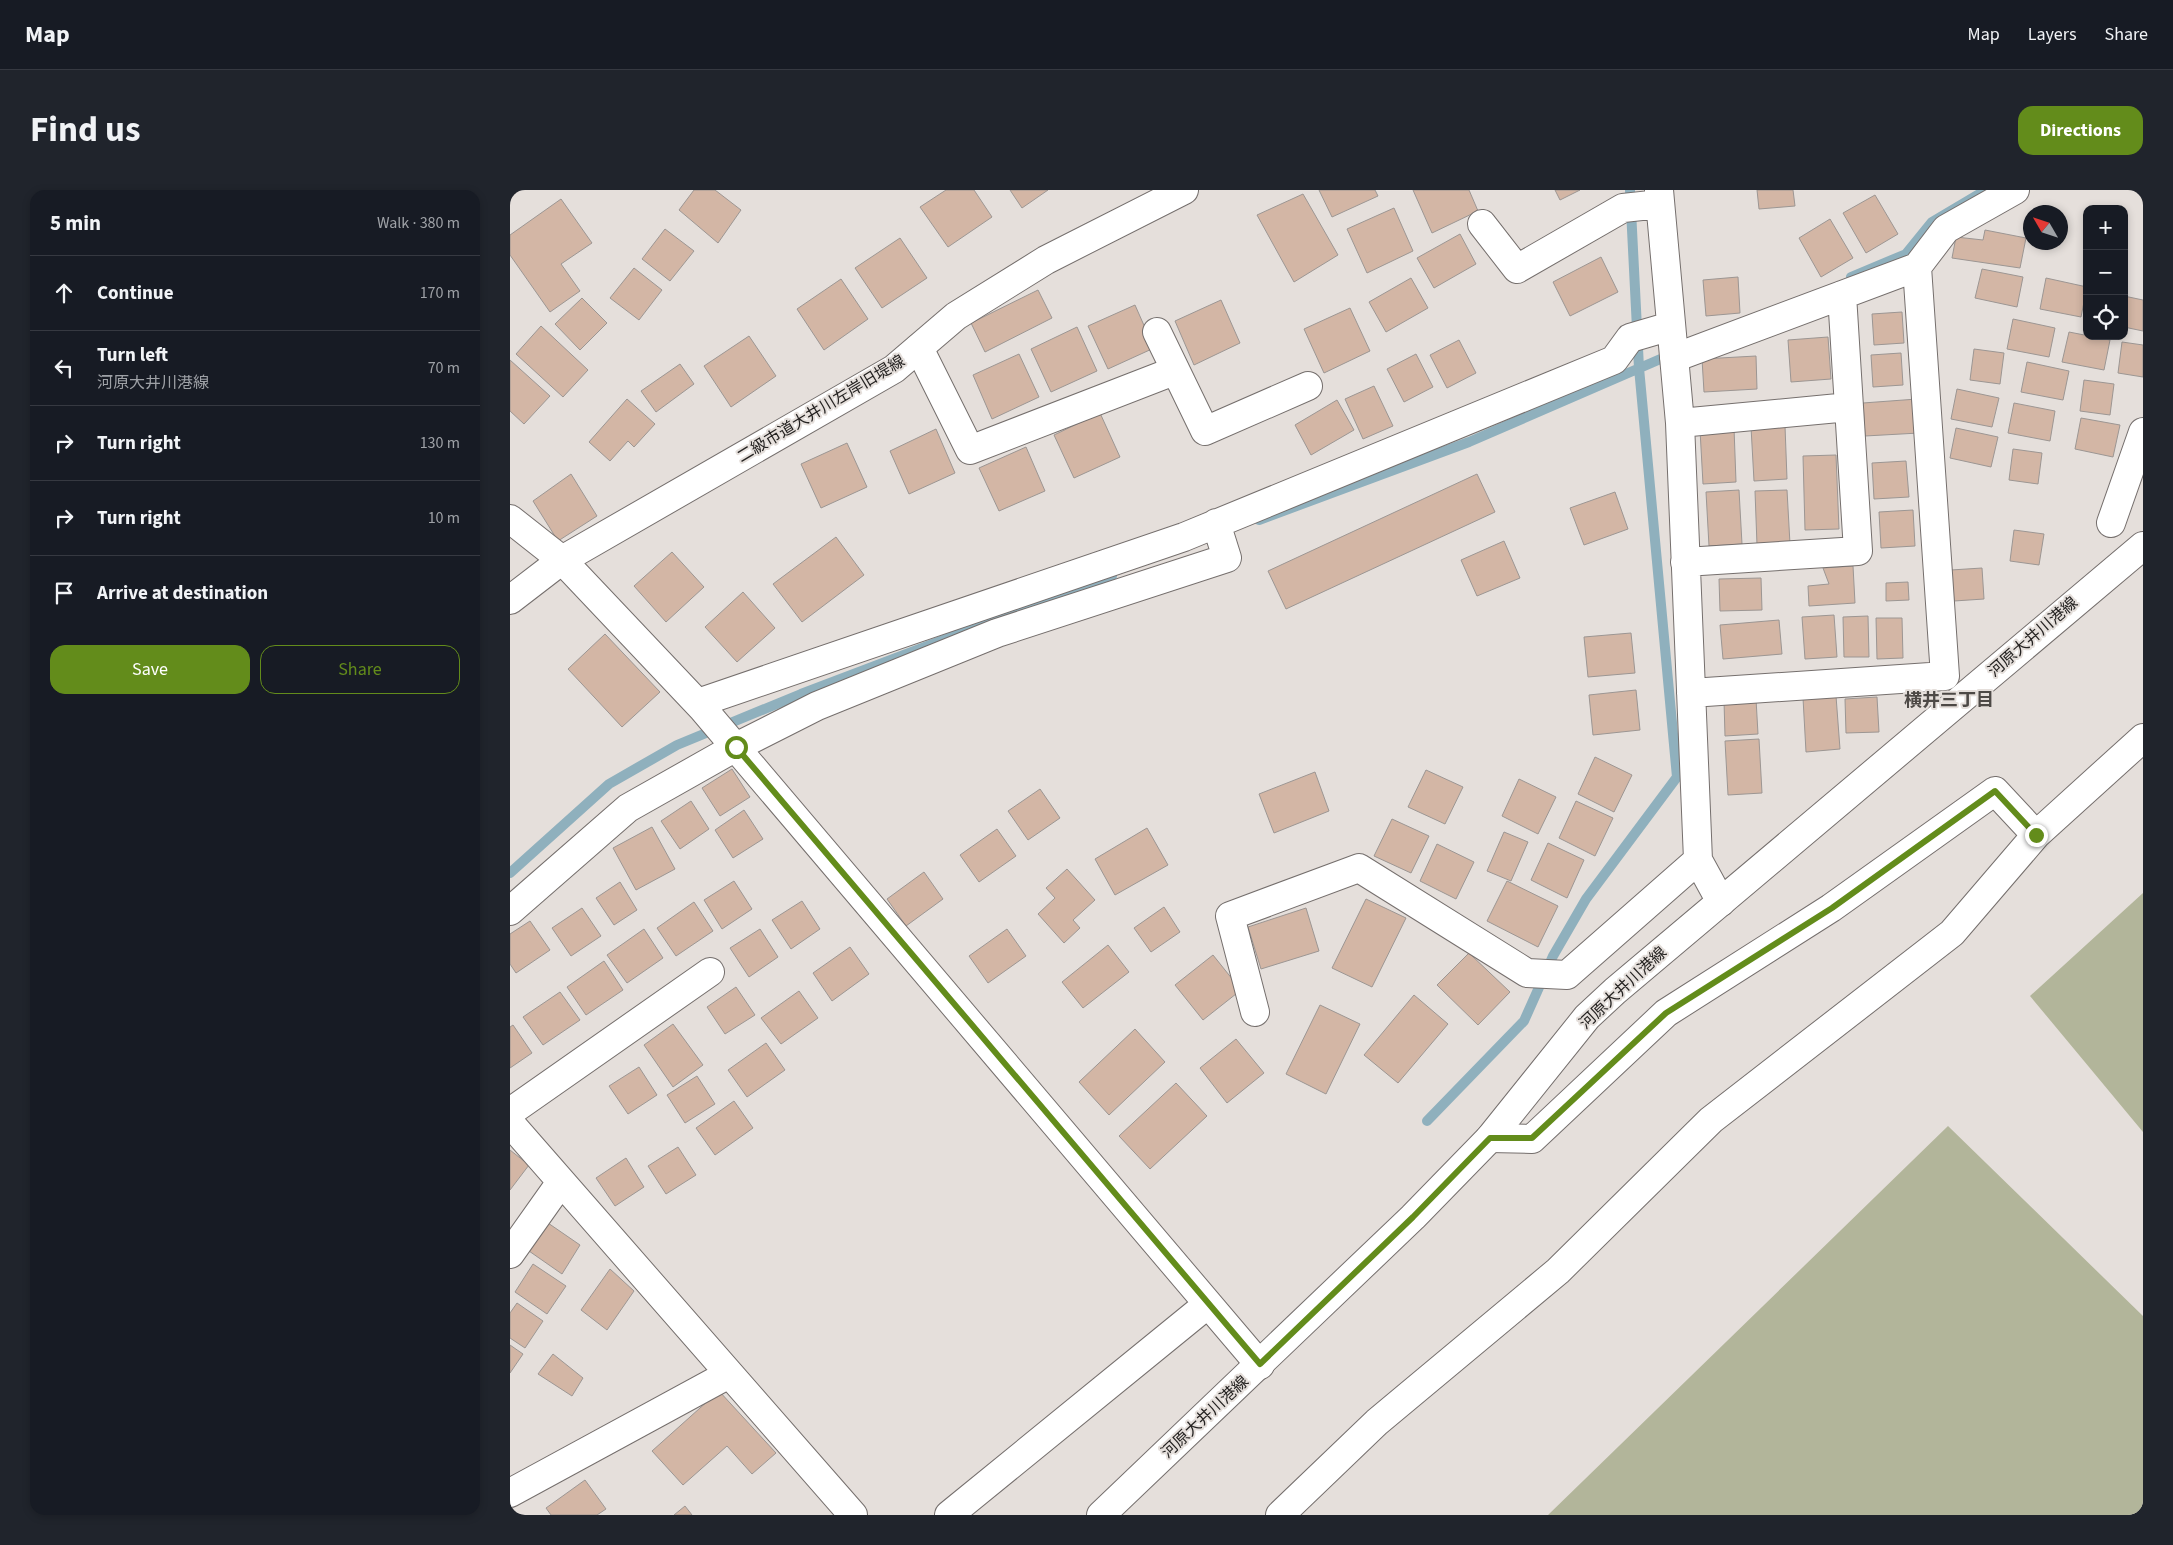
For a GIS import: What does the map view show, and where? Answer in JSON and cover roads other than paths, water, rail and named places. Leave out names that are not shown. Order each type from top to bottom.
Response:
[{"type":"street","name":"二級市道大井川左岸旧堤線","points":[[510,600],[562,560],[894,369],[956,316],[1046,260],[1184,190]]},
{"type":"street","points":[[1674,358],[1917,267],[1946,229],[2015,190]]},
{"type":"street","points":[[1482,224],[1517,269],[1623,208],[1660,197],[1680,424],[1698,860],[1721,902]]},
{"type":"street","points":[[1691,693],[1945,676],[1917,267]]},
{"type":"street","points":[[1685,562],[1858,551],[1842,295]]},
{"type":"street","points":[[701,706],[906,631],[1184,538],[1216,523],[1614,360],[1630,338],[1671,326]]},
{"type":"street","points":[[1157,332],[1174,372],[1205,431],[1308,386]]},
{"type":"street","points":[[919,348],[970,450],[1174,372]]},
{"type":"street","points":[[1680,424],[1849,407]]},
{"type":"street","points":[[2111,523],[2143,432]]},
{"type":"street","points":[[510,519],[562,560],[701,706],[1260,1364]]},
{"type":"street","points":[[510,910],[628,808],[736,747],[818,706],[997,632],[1228,558],[1216,523]]},
{"type":"street","name":"河原大井川港線","points":[[1101,1515],[1413,1217],[1490,1138],[1587,1017],[1615,991],[2143,546]]},
{"type":"street","points":[[906,631],[920,664]]},
{"type":"street","points":[[1280,1515],[1377,1422],[1558,1271],[1711,1120],[1952,932],[2036,835],[2143,738]]},
{"type":"street","points":[[1490,1138],[1532,1138],[1666,1013],[1832,908],[1995,791],[2036,835]]},
{"type":"street","points":[[1255,1012],[1230,916],[1359,868],[1527,973],[1567,975],[1698,860]]},
{"type":"street","points":[[510,1112],[710,972]]},
{"type":"street","points":[[510,1123],[853,1515]]},
{"type":"street","points":[[510,1254],[562,1182]]},
{"type":"street","points":[[949,1515],[1208,1304]]},
{"type":"street","points":[[510,1493],[729,1374]]},
{"type":"waterway","points":[[1427,1121],[1524,1021],[1553,956],[1586,899],[1677,777],[1639,368],[1630,190]]},
{"type":"waterway","points":[[1851,277],[1906,254],[1932,222],[1986,190]]},
{"type":"waterway","points":[[1259,520],[1469,442],[1672,354]]},
{"type":"waterway","points":[[510,873],[609,784],[677,745],[801,694],[1112,576]]},
{"type":"district","name":"横井三丁目","points":[[1949,700]]}]
